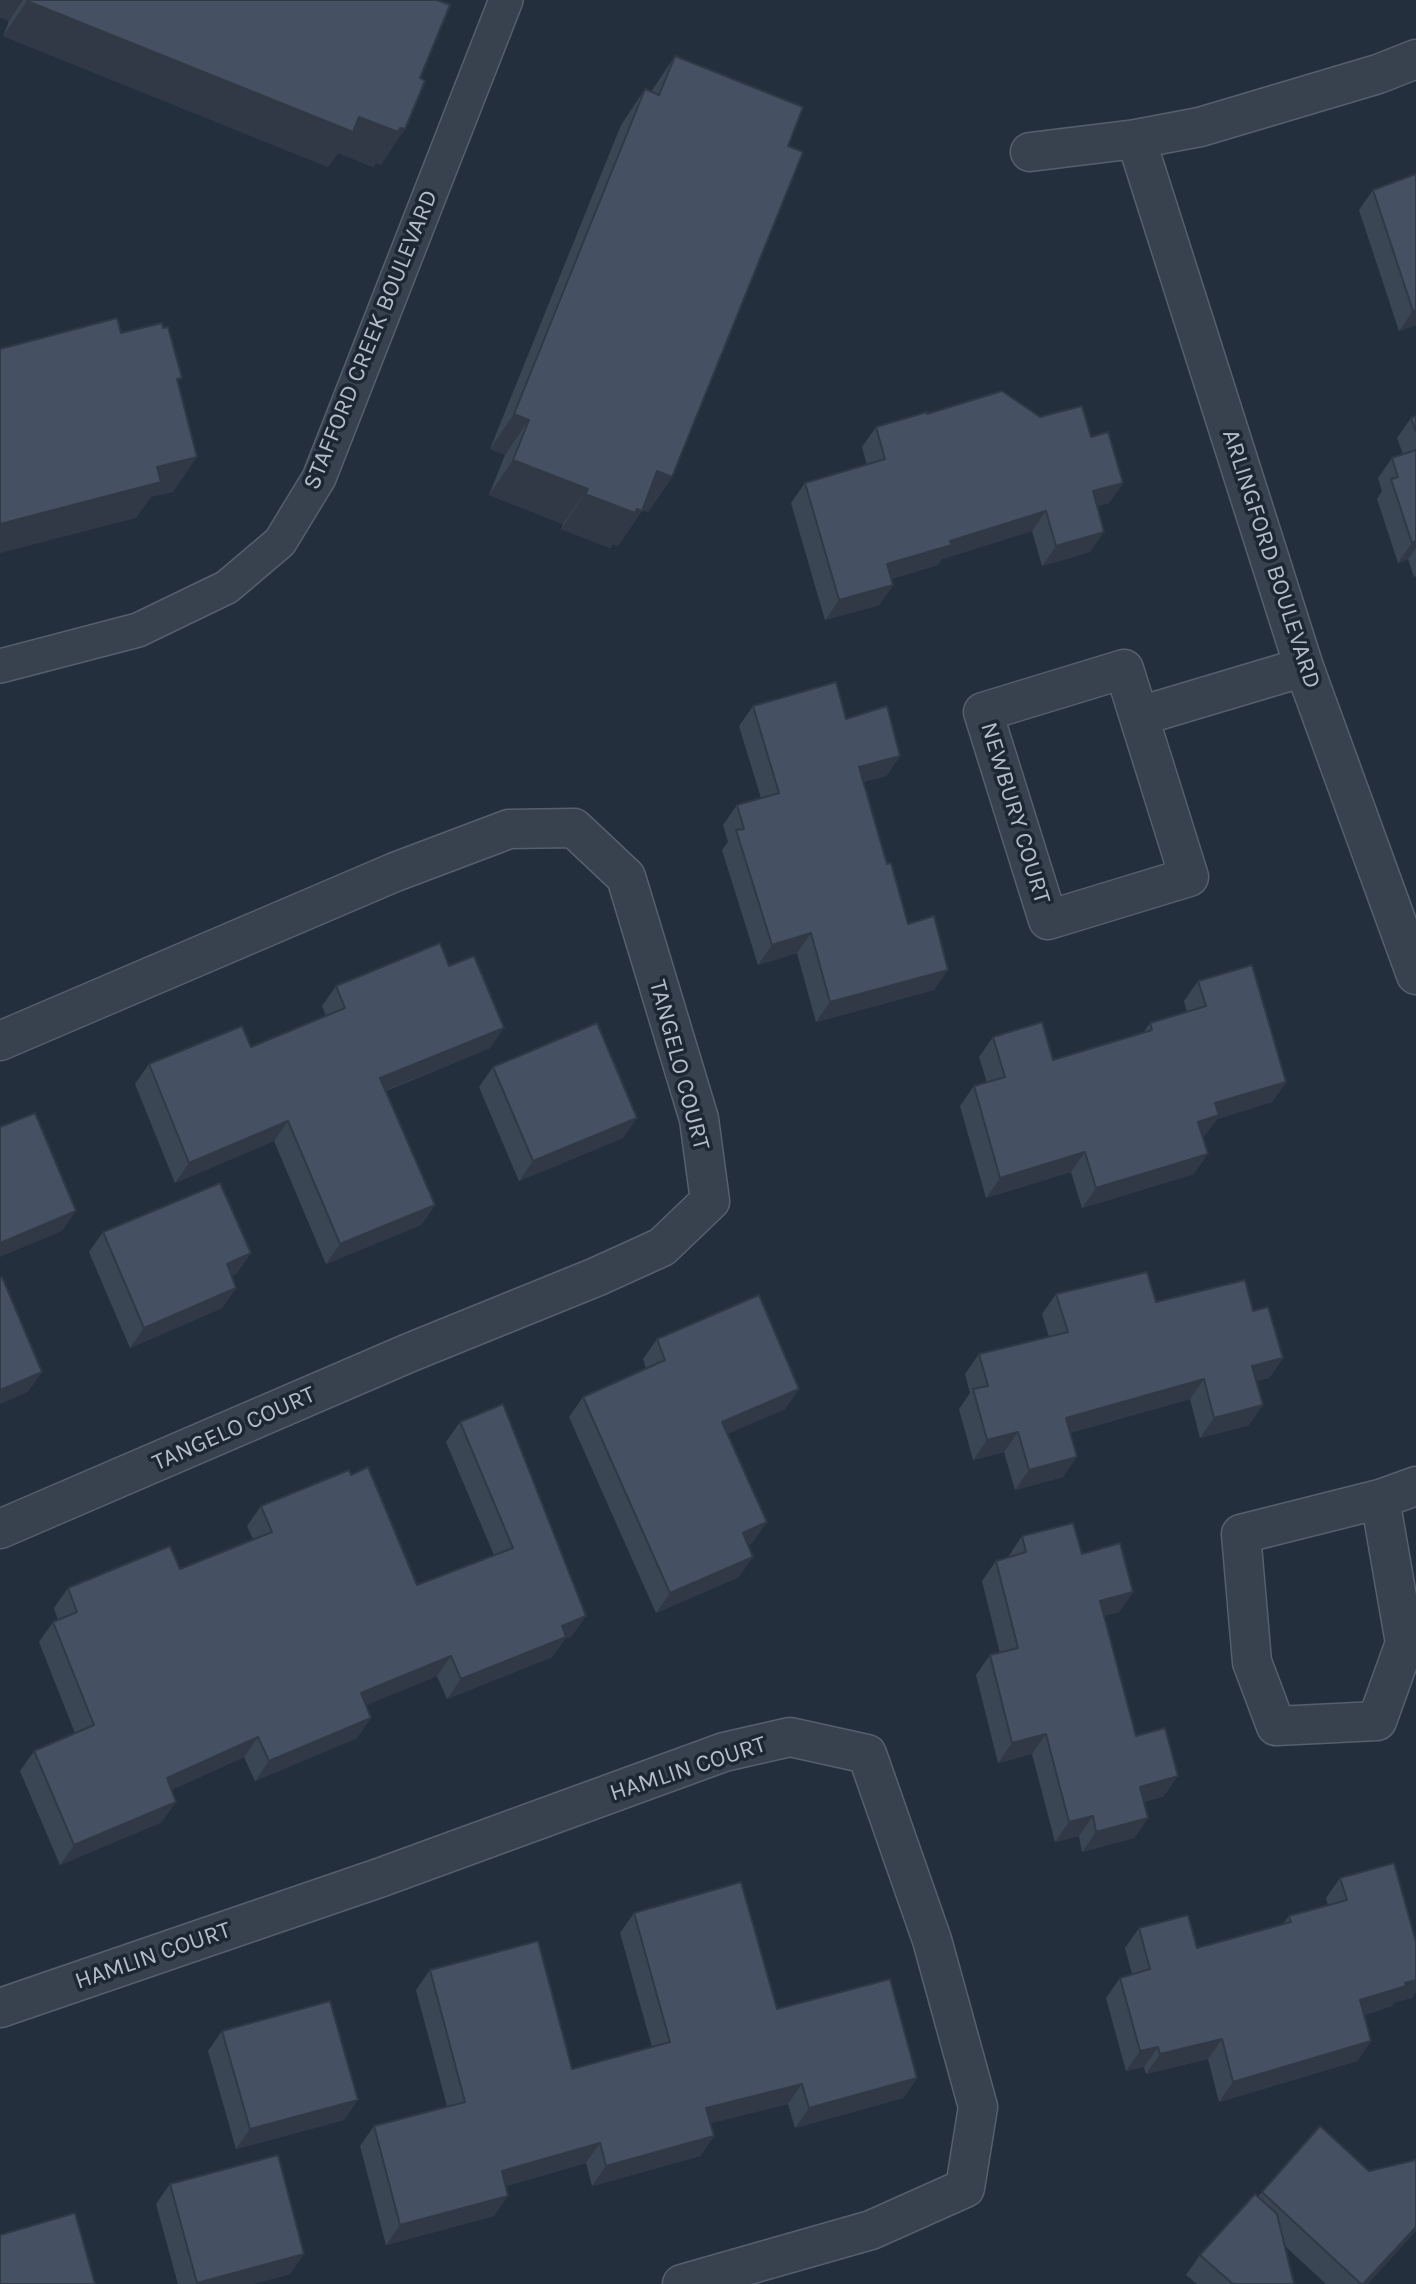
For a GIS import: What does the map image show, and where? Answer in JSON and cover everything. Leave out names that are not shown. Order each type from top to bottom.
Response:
[{"type":"street","points":[[1030,152],[1136,139],[1200,127],[1378,74],[1416,59]]},
{"type":"street","name":"ARLINGFORD BOULEVARD","points":[[1136,139],[1304,667],[1416,975]]},
{"type":"street","points":[[1140,716],[1304,667]]},
{"type":"street","name":"NEWBURY COURT","points":[[1124,669],[1140,716],[1189,877],[1048,920],[983,712],[1124,669]]},
{"type":"street","name":"TANGELO COURT","points":[[0,1041],[395,872],[509,829],[574,828],[626,877],[699,1119],[710,1201],[662,1247],[0,1529]]},
{"type":"street","points":[[1381,1499],[1405,1643],[1377,1721],[1276,1726],[1252,1662],[1241,1534],[1381,1499],[1416,1486]]},
{"type":"street","name":"HAMLIN COURT","points":[[0,2008],[379,1878],[724,1752],[790,1737],[867,1754],[932,1940],[978,2107],[965,2188],[870,2230],[682,2284]]},
{"type":"lane","name":"STAFFORD CREEK BOULEVARD","points":[[0,666],[138,630],[227,587],[280,542],[319,478],[506,0]]},
{"type":"building","points":[[28,0],[437,0],[450,5],[420,78],[425,81],[405,129],[400,128],[398,132],[359,117],[353,132]]},
{"type":"building","points":[[675,56],[803,107],[788,146],[803,152],[672,477],[657,471],[642,511],[637,509],[635,513],[585,494],[588,489],[513,460],[529,420],[514,414],[645,89],[659,95]]},
{"type":"building","points":[[1416,174],[1416,310],[1413,311],[1373,190]]},
{"type":"building","points":[[117,318],[121,333],[162,323],[163,328],[168,327],[182,378],[177,379],[197,457],[157,467],[161,482],[0,524],[0,349]]},
{"type":"building","points":[[1002,391],[1040,417],[1082,406],[1091,437],[1108,432],[1123,483],[1093,491],[1104,532],[1056,546],[1046,511],[950,541],[952,545],[887,564],[893,585],[839,600],[805,483],[885,459],[876,427]]},
{"type":"building","points":[[1416,416],[1416,432],[1411,418]]},
{"type":"building","points":[[1416,450],[1416,541],[1412,543],[1391,479],[1398,477],[1392,458]]},
{"type":"building","points":[[836,682],[846,719],[887,706],[900,756],[859,767],[887,864],[891,863],[908,924],[934,916],[948,970],[830,1002],[811,933],[772,945],[736,830],[744,829],[737,805],[779,793],[753,706]]},
{"type":"building","points":[[440,943],[449,966],[474,956],[504,1028],[380,1078],[435,1205],[340,1244],[288,1121],[189,1163],[149,1064],[242,1026],[251,1047],[345,1008],[336,986]]},
{"type":"building","points":[[1252,965],[1286,1082],[1215,1103],[1219,1115],[1198,1122],[1208,1154],[1096,1188],[1085,1152],[1000,1178],[974,1086],[1005,1077],[993,1037],[1042,1022],[1053,1060],[1152,1030],[1150,1023],[1206,1006],[1198,981]]},
{"type":"building","points":[[597,1023],[637,1118],[533,1161],[493,1067]]},
{"type":"building","points":[[35,1113],[76,1211],[0,1243],[0,1127]]},
{"type":"building","points":[[220,1183],[251,1253],[227,1264],[236,1288],[144,1328],[103,1232]]},
{"type":"building","points":[[1147,1272],[1156,1302],[1245,1280],[1253,1311],[1268,1307],[1283,1358],[1252,1366],[1263,1405],[1214,1418],[1204,1379],[1066,1418],[1077,1457],[1029,1470],[1018,1432],[987,1440],[973,1389],[988,1386],[979,1354],[1068,1332],[1056,1294]]},
{"type":"building","points":[[2,1277],[42,1372],[0,1390],[0,1278]]},
{"type":"building","points":[[759,1295],[799,1389],[722,1422],[767,1522],[743,1533],[753,1557],[670,1593],[583,1397],[665,1360],[657,1339]]},
{"type":"building","points":[[503,1404],[586,1616],[562,1626],[566,1637],[461,1679],[451,1656],[361,1693],[371,1718],[269,1761],[258,1737],[167,1778],[176,1802],[74,1845],[34,1751],[94,1725],[53,1622],[77,1612],[68,1588],[170,1546],[180,1569],[272,1532],[261,1506],[349,1470],[351,1475],[368,1467],[417,1585],[513,1548],[460,1422]]},
{"type":"building","points":[[1073,1523],[1082,1554],[1120,1543],[1133,1592],[1100,1601],[1136,1736],[1165,1728],[1178,1776],[1140,1787],[1148,1818],[1096,1832],[1093,1816],[1069,1822],[1046,1734],[1012,1743],[990,1655],[1018,1648],[996,1561],[1026,1552],[1022,1536]]},
{"type":"building","points":[[1394,1863],[1416,1942],[1416,1980],[1405,1983],[1406,1986],[1360,2000],[1371,2041],[1233,2082],[1222,2039],[1160,2054],[1158,2047],[1140,2051],[1120,1978],[1150,1969],[1139,1928],[1188,1915],[1197,1948],[1291,1922],[1289,1916],[1347,1900],[1340,1878]]},
{"type":"building","points":[[741,1882],[777,2009],[890,1979],[917,2078],[809,2108],[802,2084],[706,2108],[714,2136],[606,2166],[600,2143],[502,2171],[508,2196],[400,2225],[374,2126],[465,2102],[430,1970],[538,1941],[572,2069],[670,2042],[634,1913]]},
{"type":"building","points":[[330,2001],[358,2100],[250,2129],[222,2031]]},
{"type":"building","points":[[1320,2126],[1369,2171],[1416,2160],[1416,2227],[1363,2284],[1262,2192]]},
{"type":"building","points":[[278,2155],[304,2254],[197,2283],[170,2184]]},
{"type":"building","points":[[1255,2194],[1277,2214],[1294,2284],[1233,2284],[1200,2255]]},
{"type":"building","points":[[75,2213],[95,2284],[0,2284],[0,2235]]}]
